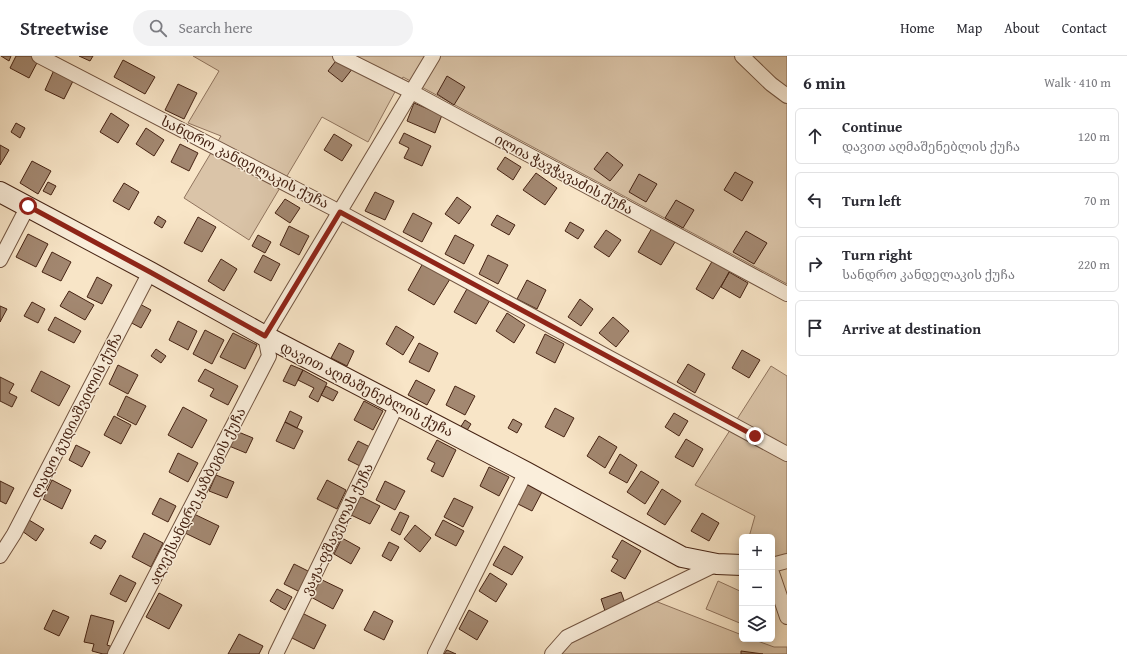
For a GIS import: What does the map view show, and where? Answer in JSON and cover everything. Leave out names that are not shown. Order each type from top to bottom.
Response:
[{"type":"street","name":"სანდრო კანდელაკის ქუჩა","points":[[39,56],[340,212],[787,454]]},
{"type":"street","name":"ილია ჭავჭავაძის ქუჩა","points":[[340,56],[361,62],[412,92],[787,294]]},
{"type":"street","points":[[265,336],[433,56]]},
{"type":"street","points":[[742,56],[771,84],[787,96]]},
{"type":"street","name":"დავით აღმაშენებლის ქუჩა","points":[[0,192],[150,272],[265,336],[526,472],[682,557],[717,564],[739,565]]},
{"type":"street","points":[[0,260],[28,206]]},
{"type":"street","name":"ლადო გუდიაშვილის ქუჩა","points":[[0,556],[14,534],[150,272]]},
{"type":"street","name":"ალექსანდრე ყაზბეგის ქუჩა","points":[[115,654],[269,356],[265,336]]},
{"type":"street","name":"ვაჟა-ფშაველას ქუჩა","points":[[276,654],[397,405]]},
{"type":"street","points":[[435,654],[526,472]]},
{"type":"street","points":[[775,564],[787,561]]},
{"type":"street","points":[[552,654],[567,637],[717,564]]},
{"type":"street","points":[[775,582],[787,617]]},
{"type":"shaded area","points":[[193,56],[787,56],[787,284],[403,77],[368,142],[322,117],[249,240],[184,198],[221,136],[188,123],[219,71]]},
{"type":"shaded area","points":[[771,366],[787,376],[787,557],[775,561],[775,534],[750,534],[755,516],[695,485]]},
{"type":"shaded area","points":[[718,581],[739,591],[739,623],[706,609]]},
{"type":"shaded area","points":[[650,599],[739,634],[739,642],[760,642],[774,647],[787,647],[787,654],[555,654],[581,635]]},
{"type":"building","points":[[1,56],[11,56],[9,61]]},
{"type":"building","points":[[16,56],[33,56],[39,59],[29,78],[10,68]]},
{"type":"building","points":[[79,56],[93,56],[90,61]]},
{"type":"building","points":[[339,57],[353,68],[342,82],[328,71]]},
{"type":"building","points":[[123,60],[155,77],[145,94],[114,77]]},
{"type":"building","points":[[54,70],[73,81],[64,99],[45,90]]},
{"type":"building","points":[[447,76],[465,87],[454,105],[437,94]]},
{"type":"building","points":[[178,84],[197,93],[184,119],[165,110]]},
{"type":"building","points":[[414,103],[442,115],[435,133],[407,121]]},
{"type":"building","points":[[111,113],[129,125],[118,143],[100,132]]},
{"type":"building","points":[[16,123],[25,128],[20,138],[11,132]]},
{"type":"building","points":[[146,128],[164,140],[154,156],[136,144]]},
{"type":"building","points":[[404,133],[431,146],[422,166],[404,158],[409,148],[399,143]]},
{"type":"building","points":[[334,134],[352,145],[342,161],[324,150]]},
{"type":"building","points":[[180,144],[198,153],[189,171],[171,162]]},
{"type":"building","points":[[0,145],[9,150],[0,165]]},
{"type":"building","points":[[607,152],[623,165],[610,181],[594,169]]},
{"type":"building","points":[[505,157],[521,167],[513,180],[497,169]]},
{"type":"building","points":[[32,161],[51,171],[38,194],[20,183]]},
{"type":"building","points":[[735,172],[753,182],[742,201],[724,190]]},
{"type":"building","points":[[536,173],[557,188],[545,205],[523,190]]},
{"type":"building","points":[[639,174],[657,184],[646,202],[629,192]]},
{"type":"building","points":[[48,182],[56,186],[51,195],[43,191]]},
{"type":"building","points":[[124,183],[139,192],[129,210],[113,201]]},
{"type":"building","points":[[375,192],[394,201],[385,220],[365,211]]},
{"type":"building","points":[[457,197],[471,207],[459,224],[445,214]]},
{"type":"building","points":[[285,199],[300,208],[290,223],[275,213]]},
{"type":"building","points":[[676,200],[694,210],[683,228],[665,218]]},
{"type":"building","points":[[413,213],[432,223],[422,242],[403,232]]},
{"type":"building","points":[[497,215],[515,225],[509,235],[491,225]]},
{"type":"building","points":[[158,216],[166,221],[162,228],[154,223]]},
{"type":"building","points":[[198,217],[216,227],[202,252],[184,243]]},
{"type":"building","points":[[570,222],[584,230],[578,239],[565,231]]},
{"type":"building","points":[[289,226],[309,236],[299,255],[280,245]]},
{"type":"building","points":[[652,228],[675,242],[661,265],[638,252]]},
{"type":"building","points":[[606,230],[621,240],[609,257],[594,247]]},
{"type":"building","points":[[746,231],[767,243],[754,264],[733,252]]},
{"type":"building","points":[[28,234],[48,244],[36,267],[16,257]]},
{"type":"building","points":[[258,235],[271,242],[265,253],[252,246]]},
{"type":"building","points":[[455,235],[474,245],[464,264],[445,254]]},
{"type":"building","points":[[52,252],[71,262],[61,281],[42,272]]},
{"type":"building","points":[[263,255],[280,264],[271,281],[254,272]]},
{"type":"building","points":[[488,255],[508,265],[498,284],[479,274]]},
{"type":"building","points":[[714,258],[732,268],[713,299],[696,289]]},
{"type":"building","points":[[221,259],[237,269],[224,291],[208,281]]},
{"type":"building","points":[[423,263],[450,279],[434,305],[408,290]]},
{"type":"building","points":[[729,272],[748,283],[740,298],[721,287]]},
{"type":"building","points":[[97,277],[112,285],[102,304],[87,297]]},
{"type":"building","points":[[527,280],[546,290],[537,309],[517,299]]},
{"type":"building","points":[[468,287],[490,300],[476,324],[454,312]]},
{"type":"building","points":[[69,291],[94,305],[85,320],[60,306]]},
{"type":"building","points":[[580,299],[593,309],[581,326],[568,317]]},
{"type":"building","points":[[32,302],[45,309],[38,323],[24,316]]},
{"type":"building","points":[[138,303],[151,310],[141,328],[128,321]]},
{"type":"building","points":[[0,306],[7,309],[0,322]]},
{"type":"building","points":[[507,313],[525,325],[514,343],[496,331]]},
{"type":"building","points":[[55,317],[81,331],[74,343],[48,330]]},
{"type":"building","points":[[613,317],[629,331],[616,347],[599,333]]},
{"type":"building","points":[[178,321],[197,331],[188,350],[169,340]]},
{"type":"building","points":[[396,326],[414,337],[403,355],[386,344]]},
{"type":"building","points":[[205,330],[224,340],[212,364],[193,354]]},
{"type":"building","points":[[233,333],[257,345],[245,369],[220,357]]},
{"type":"building","points":[[545,334],[564,344],[555,363],[536,353]]},
{"type":"building","points":[[339,343],[354,351],[347,366],[331,358]]},
{"type":"building","points":[[419,343],[438,353],[429,372],[409,362]]},
{"type":"building","points":[[156,349],[166,356],[161,363],[151,356]]},
{"type":"building","points":[[742,350],[760,360],[749,378],[732,368]]},
{"type":"building","points":[[688,364],[705,374],[695,393],[677,382]]},
{"type":"building","points":[[118,365],[138,375],[128,394],[109,384]]},
{"type":"building","points":[[291,365],[303,370],[295,386],[283,381]]},
{"type":"building","points":[[205,369],[238,386],[228,405],[210,396],[214,389],[198,381]]},
{"type":"building","points":[[303,370],[327,383],[318,402],[309,397],[314,388],[298,380]]},
{"type":"building","points":[[41,371],[70,386],[59,406],[31,391]]},
{"type":"building","points":[[0,377],[14,384],[9,393],[17,397],[12,407],[0,401]]},
{"type":"building","points":[[416,380],[435,390],[427,405],[408,395]]},
{"type":"building","points":[[326,386],[338,392],[333,401],[321,395]]},
{"type":"building","points":[[455,386],[475,396],[465,415],[446,405]]},
{"type":"building","points":[[126,396],[146,406],[136,425],[117,415]]},
{"type":"building","points":[[364,401],[383,411],[373,430],[354,420]]},
{"type":"building","points":[[183,407],[207,420],[192,448],[168,435]]},
{"type":"building","points":[[555,408],[574,418],[564,437],[545,427]]},
{"type":"building","points":[[290,411],[302,417],[297,428],[285,422]]},
{"type":"building","points":[[674,413],[688,421],[679,436],[665,427]]},
{"type":"building","points":[[114,416],[131,425],[121,444],[104,435]]},
{"type":"building","points":[[513,419],[522,424],[517,433],[508,428]]},
{"type":"building","points":[[465,420],[471,424],[466,432],[460,428]]},
{"type":"building","points":[[285,422],[303,431],[294,449],[276,441]]},
{"type":"building","points":[[236,431],[253,438],[246,453],[229,446]]},
{"type":"building","points":[[599,436],[617,447],[605,468],[587,456]]},
{"type":"building","points":[[686,439],[703,449],[693,467],[675,457]]},
{"type":"building","points":[[437,440],[456,450],[443,477],[431,471],[435,463],[427,459]]},
{"type":"building","points":[[358,441],[370,447],[360,466],[348,460]]},
{"type":"building","points":[[76,445],[90,452],[82,467],[69,460]]},
{"type":"building","points":[[178,453],[198,463],[188,482],[169,472]]},
{"type":"building","points":[[620,454],[637,465],[627,483],[609,473]]},
{"type":"building","points":[[489,467],[509,477],[499,496],[480,486]]},
{"type":"building","points":[[641,471],[659,482],[645,504],[627,492]]},
{"type":"building","points":[[216,475],[234,482],[227,498],[209,491]]},
{"type":"building","points":[[52,480],[71,490],[62,509],[43,499]]},
{"type":"building","points":[[327,480],[346,490],[337,509],[317,499]]},
{"type":"building","points":[[0,481],[14,488],[6,504],[0,501]]},
{"type":"building","points":[[385,481],[405,491],[395,510],[376,500]]},
{"type":"building","points":[[527,484],[542,492],[532,511],[516,503]]},
{"type":"building","points":[[662,489],[681,501],[665,525],[647,514]]},
{"type":"building","points":[[360,496],[380,506],[370,524],[351,515]]},
{"type":"building","points":[[160,498],[176,506],[168,522],[152,514]]},
{"type":"building","points":[[454,498],[473,507],[463,527],[444,517]]},
{"type":"building","points":[[400,512],[409,516],[400,535],[391,530]]},
{"type":"building","points":[[702,513],[719,523],[709,541],[691,531]]},
{"type":"building","points":[[194,514],[219,526],[210,545],[185,533]]},
{"type":"building","points":[[29,520],[44,529],[36,541],[22,531]]},
{"type":"building","points":[[443,520],[464,531],[456,546],[435,535]]},
{"type":"building","points":[[415,525],[431,538],[420,552],[404,539]]},
{"type":"building","points":[[144,533],[163,543],[151,567],[132,557]]},
{"type":"building","points":[[95,535],[106,541],[101,549],[90,543]]},
{"type":"building","points":[[342,538],[360,548],[351,564],[334,554]]},
{"type":"building","points":[[622,540],[641,551],[625,579],[611,571],[618,560],[612,557]]},
{"type":"building","points":[[389,542],[399,547],[391,561],[382,556]]},
{"type":"building","points":[[504,546],[523,557],[512,575],[493,565]]},
{"type":"building","points":[[294,564],[310,572],[300,592],[284,584]]},
{"type":"building","points":[[490,573],[507,584],[496,602],[479,591]]},
{"type":"building","points":[[120,575],[136,583],[126,602],[110,594]]},
{"type":"building","points":[[318,578],[343,590],[333,609],[309,596]]},
{"type":"building","points":[[277,589],[292,597],[285,610],[270,601]]},
{"type":"building","points":[[621,592],[625,603],[605,611],[601,599]]},
{"type":"building","points":[[159,593],[182,605],[169,629],[146,617]]},
{"type":"building","points":[[53,610],[69,617],[59,636],[44,629]]},
{"type":"building","points":[[469,610],[488,621],[477,640],[459,629]]},
{"type":"building","points":[[374,611],[393,621],[384,640],[364,630]]},
{"type":"building","points":[[302,613],[326,625],[314,649],[290,637]]},
{"type":"building","points":[[91,615],[114,621],[107,645],[113,647],[111,654],[103,654],[92,651],[94,644],[84,642]]},
{"type":"building","points":[[239,634],[263,646],[259,654],[228,654]]},
{"type":"building","points":[[447,650],[456,654],[444,654]]},
{"type":"building","points":[[741,651],[763,654],[741,654]]},
{"type":"route","points":[[28,206],[265,336],[340,212],[755,436]]}]
